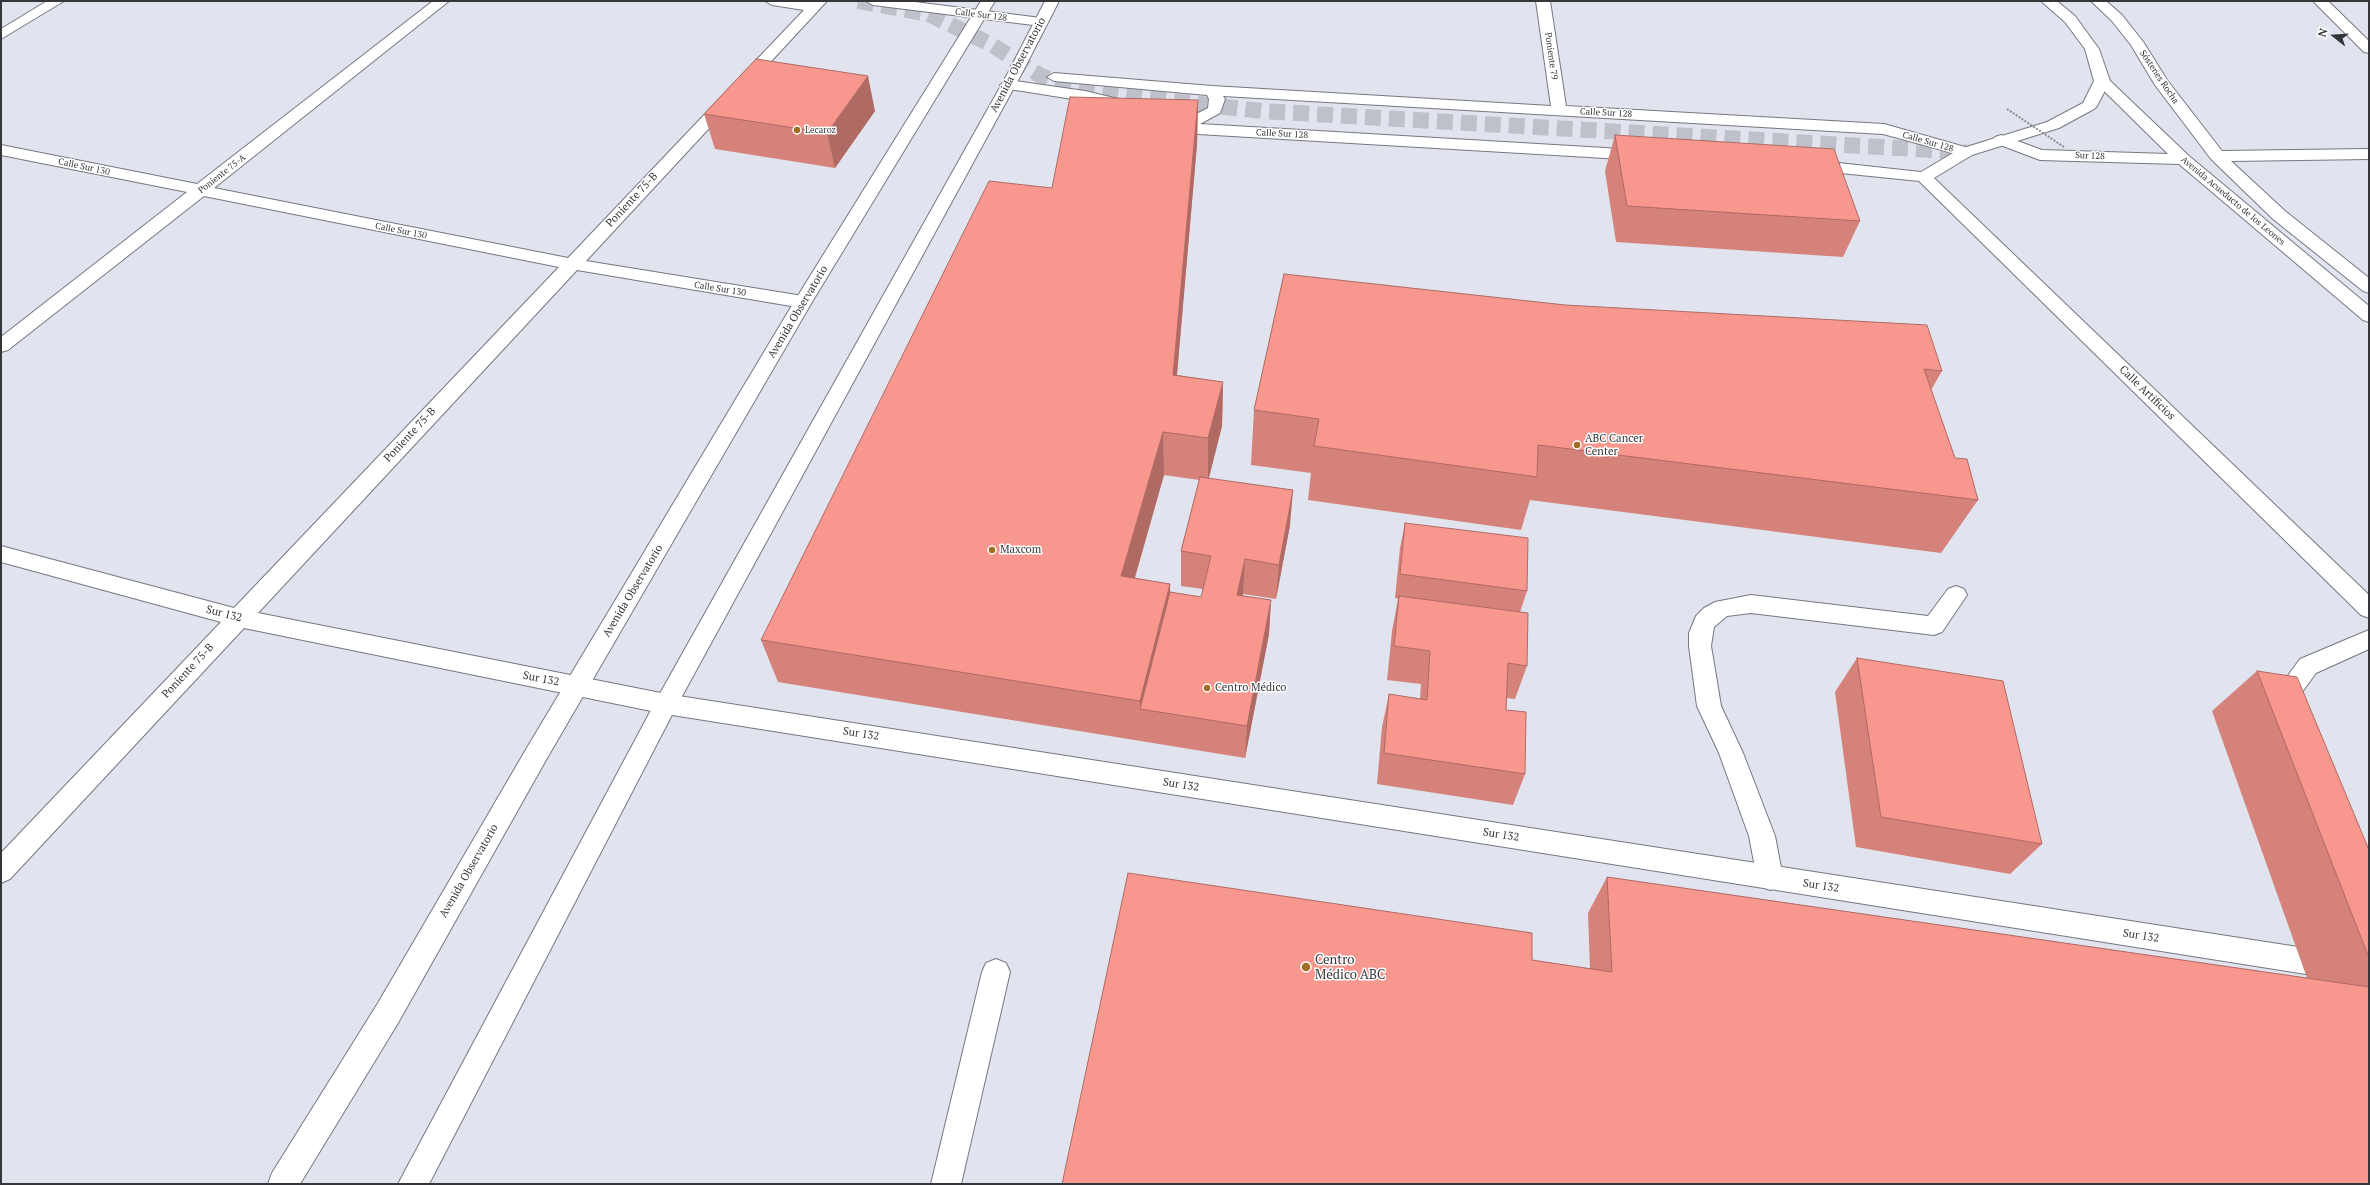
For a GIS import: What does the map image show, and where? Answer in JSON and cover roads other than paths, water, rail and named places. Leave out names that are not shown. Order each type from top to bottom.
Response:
[{"type":"street","points":[[1,35],[57,1]]},
{"type":"street","name":"Poniente 75-A","points":[[1,346],[442,1]]},
{"type":"street","points":[[772,1],[817,4]]},
{"type":"street","name":"Calle Sur 128","points":[[873,1],[984,8],[1041,22]]},
{"type":"street","name":"Avenida Observatorio","points":[[413,1184],[666,704],[1012,79],[1052,1]]},
{"type":"street","name":"Poniente 79","points":[[1543,1],[1559,111]]},
{"type":"street","points":[[1966,152],[2053,125],[2089,106],[2102,81],[2092,49],[2070,20],[2048,1]]},
{"type":"street","name":"Sóstenes Rocha","points":[[2098,1],[2117,18],[2137,43],[2160,82],[2217,156]]},
{"type":"street","points":[[2320,1],[2369,49]]},
{"type":"street","name":"Poniente 75-B","points":[[1,871],[237,618],[817,4]]},
{"type":"street","name":"Avenida Observatorio","points":[[283,1184],[388,1013],[577,686],[803,302],[984,8]]},
{"type":"street","points":[[1012,79],[1136,108]]},
{"type":"street","name":"Calle Sur 128","points":[[1012,79],[1884,129],[1966,152]]},
{"type":"street","name":"Avenida Acueducto de los Leones","points":[[2102,81],[2183,159],[2369,316]]},
{"type":"street","points":[[1181,128],[1214,110],[1217,99],[1212,91]]},
{"type":"street","name":"Calle Sur 128","points":[[1156,115],[1181,128],[1658,156]]},
{"type":"street","name":"Sur 128","points":[[2001,140],[2040,155],[2183,159]]},
{"type":"street","name":"Calle Sur 130","points":[[1,150],[200,191],[572,264],[803,302]]},
{"type":"street","name":"Calle Sur 128","points":[[1924,177],[1966,152]]},
{"type":"street","points":[[2217,156],[2369,154]]},
{"type":"street","name":"Avenida Acueducto de los Leones","points":[[2217,156],[2274,210],[2369,287]]},
{"type":"street","points":[[1793,164],[1841,167],[1924,177]]},
{"type":"street","name":"Calle Artificios","points":[[1924,177],[2369,609]]},
{"type":"street","name":"Sur 132","points":[[1,554],[237,618],[666,704],[1770,878],[2363,963]]},
{"type":"street","points":[[1770,878],[1762,836],[1731,753],[1709,706],[1700,646],[1700,633],[1704,622],[1712,614],[1723,608],[1751,604],[1934,626],[1956,595]]},
{"type":"street","points":[[2278,727],[2273,712],[2308,666],[2369,639]]},
{"type":"street","points":[[946,1184],[996,972]]},
{"type":"tunnel","points":[[858,1],[929,14],[992,45],[1041,76],[1069,86],[1110,94],[1262,111],[1966,152]]},
{"type":"place","name":"Lecaroz","points":[[797,130]]},
{"type":"place","name":"ABC Cancer Center","points":[[1577,445]]},
{"type":"place","name":"Maxcom","points":[[992,550]]},
{"type":"place","name":"Centro Médico","points":[[1207,688]]},
{"type":"place","name":"Centro Médico ABC","points":[[1306,967]]}]
